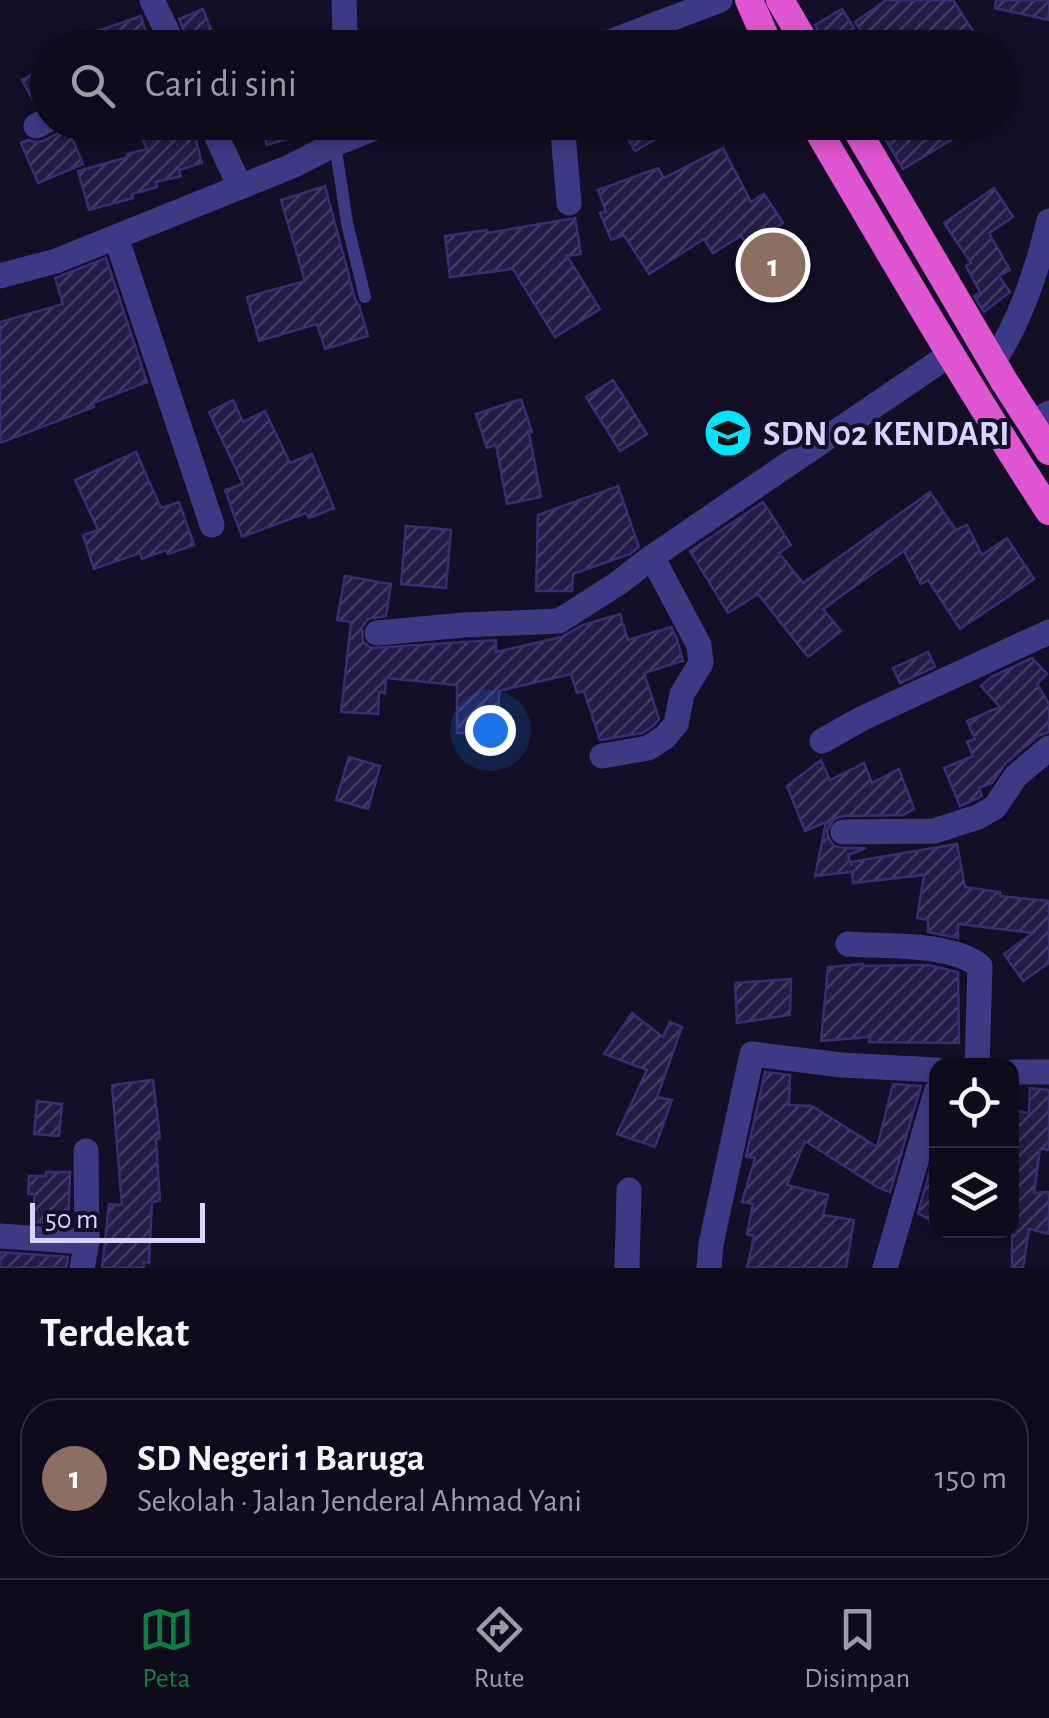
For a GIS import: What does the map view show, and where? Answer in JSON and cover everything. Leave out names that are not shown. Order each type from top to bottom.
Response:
[{"type":"highway","points":[[748,0],[762,30]]},
{"type":"highway","points":[[780,0],[798,30]]},
{"type":"highway","points":[[824,140],[980,406],[1049,510]]},
{"type":"highway","points":[[863,140],[993,362],[1040,418],[1049,452]]},
{"type":"street","points":[[152,0],[166,30]]},
{"type":"street","points":[[344,0],[345,30]]},
{"type":"street","points":[[641,30],[720,0]]},
{"type":"street","points":[[218,140],[240,187]]},
{"type":"street","points":[[0,276],[56,261],[292,166],[344,140]]},
{"type":"street","points":[[564,140],[570,203]]},
{"type":"street","points":[[993,362],[1010,336],[1049,222]]},
{"type":"street","points":[[116,237],[212,525]]},
{"type":"street","points":[[377,633],[559,620],[952,353]]},
{"type":"street","points":[[602,756],[648,748],[665,737],[676,724],[682,694],[701,663],[700,646],[652,557]]},
{"type":"street","points":[[822,741],[1049,632]]},
{"type":"street","points":[[844,832],[934,831],[978,817],[995,806],[1016,776],[1049,748]]},
{"type":"street","points":[[848,944],[941,950],[970,958],[980,966],[977,1058]]},
{"type":"street","points":[[709,1268],[752,1054],[842,1065],[929,1070]]},
{"type":"street","points":[[1019,1072],[1049,1072]]},
{"type":"street","points":[[885,1268],[929,1116]]},
{"type":"street","points":[[0,1236],[84,1255],[86,1152]]},
{"type":"street","points":[[627,1268],[629,1190]]},
{"type":"lane","points":[[335,144],[347,224],[365,296]]},
{"type":"building","points":[[886,0],[953,0],[972,30],[861,30],[855,22]]},
{"type":"building","points":[[996,0],[1049,0],[1049,20],[995,8]]},
{"type":"building","points":[[203,9],[211,30],[184,30],[179,19]]},
{"type":"building","points":[[842,9],[854,28],[817,30],[815,25]]},
{"type":"building","points":[[141,16],[145,30],[100,30]]},
{"type":"building","points":[[30,75],[30,95],[22,80]]},
{"type":"building","points":[[73,140],[83,164],[38,183],[21,143]]},
{"type":"building","points":[[143,140],[196,140],[202,163],[179,170],[181,176],[156,182],[157,187],[132,194],[133,198],[89,210],[78,171],[147,149]]},
{"type":"building","points":[[629,140],[654,140],[635,151]]},
{"type":"building","points":[[886,140],[951,140],[903,169]]},
{"type":"building","points":[[723,148],[751,202],[764,194],[783,223],[748,246],[741,236],[713,253],[704,239],[649,274],[624,235],[611,240],[600,213],[606,212],[598,190],[658,168],[664,178]]},
{"type":"building","points":[[325,186],[368,336],[325,349],[317,324],[259,341],[247,297],[305,281],[281,200]]},
{"type":"building","points":[[994,188],[1013,217],[989,233],[1010,270],[999,276],[1010,292],[984,312],[974,296],[980,292],[966,266],[971,263],[944,223]]},
{"type":"building","points":[[575,218],[581,254],[567,256],[600,309],[555,337],[513,269],[450,277],[445,236]]},
{"type":"building","points":[[106,258],[147,382],[0,443],[0,322],[63,304],[55,278]]},
{"type":"building","points":[[613,380],[647,434],[620,451],[586,397]]},
{"type":"building","points":[[521,399],[532,432],[529,433],[541,497],[507,504],[496,445],[487,448],[476,414]]},
{"type":"building","points":[[233,400],[243,422],[265,411],[290,463],[312,454],[334,508],[309,518],[306,513],[242,537],[225,490],[243,484],[209,412]]},
{"type":"building","points":[[136,452],[161,508],[179,502],[194,545],[142,559],[140,553],[94,569],[83,535],[98,530],[75,480]]},
{"type":"building","points":[[618,486],[639,547],[630,554],[573,574],[572,591],[536,591],[538,515]]},
{"type":"building","points":[[930,492],[956,530],[967,525],[982,555],[1007,538],[1034,579],[960,629],[928,580],[921,584],[904,551],[823,609],[841,631],[808,657],[758,594],[728,613],[690,551],[763,502],[791,545],[779,553],[803,583]]},
{"type":"building","points":[[406,526],[451,530],[446,588],[401,584]]},
{"type":"building","points":[[345,576],[391,584],[386,616],[368,619],[362,627],[363,642],[371,648],[496,640],[496,652],[561,637],[583,625],[620,614],[628,640],[671,627],[683,661],[644,673],[659,719],[654,725],[642,733],[600,740],[584,691],[577,693],[571,674],[499,691],[498,733],[457,733],[457,685],[386,678],[385,693],[379,692],[378,714],[341,712],[351,622],[337,620]]},
{"type":"building","points":[[928,652],[935,667],[900,683],[893,668]]},
{"type":"building","points":[[1032,658],[1047,674],[1037,684],[1049,704],[1049,732],[1038,736],[1005,764],[992,783],[979,788],[982,796],[960,806],[944,768],[973,756],[967,742],[975,739],[967,721],[1000,707],[981,686],[991,677]]},
{"type":"building","points":[[349,757],[380,766],[368,809],[336,800]]},
{"type":"building","points":[[821,760],[830,780],[864,763],[872,783],[899,769],[914,809],[903,815],[834,819],[827,831],[834,846],[866,848],[848,855],[852,866],[851,862],[957,844],[965,887],[1000,892],[1000,896],[1049,901],[1049,963],[1023,981],[1004,954],[1033,933],[958,924],[958,938],[928,932],[928,920],[917,918],[924,875],[853,883],[852,872],[815,876],[826,822],[805,831],[787,786]]},
{"type":"building","points":[[928,965],[958,972],[959,1043],[869,1042],[870,1037],[821,1041],[828,967]]},
{"type":"building","points":[[791,979],[790,1015],[737,1023],[735,983]]},
{"type":"building","points":[[632,1013],[663,1037],[670,1022],[682,1027],[657,1097],[672,1100],[655,1147],[617,1134],[647,1070],[604,1054]]},
{"type":"building","points":[[765,1072],[790,1075],[789,1105],[812,1106],[877,1147],[893,1084],[921,1086],[890,1192],[805,1141],[787,1185],[828,1195],[823,1215],[854,1220],[846,1268],[747,1268],[754,1236],[747,1234],[753,1204],[742,1202],[755,1158],[746,1157]]},
{"type":"building","points":[[153,1080],[160,1138],[156,1139],[160,1201],[152,1202],[149,1263],[144,1262],[144,1268],[102,1268],[109,1204],[122,1205],[112,1085]]},
{"type":"building","points":[[1030,1088],[1049,1090],[1049,1150],[1040,1149],[1034,1193],[1049,1192],[1049,1234],[1029,1229],[1023,1268],[1012,1268],[1012,1238],[1019,1238],[1019,1111],[1029,1113]]},
{"type":"building","points":[[37,1101],[62,1104],[59,1136],[34,1134]]},
{"type":"building","points":[[46,1172],[70,1172],[68,1224],[34,1222],[34,1194],[28,1194],[29,1176],[46,1176]]},
{"type":"building","points":[[929,1174],[929,1220],[918,1213]]},
{"type":"building","points":[[0,1252],[68,1257],[66,1268],[0,1268]]},
{"type":"place","name":"SD Negeri 1 Baruga","points":[[773,265]]},
{"type":"place","name":"SDN 02 KENDARI","points":[[728,433]]}]
